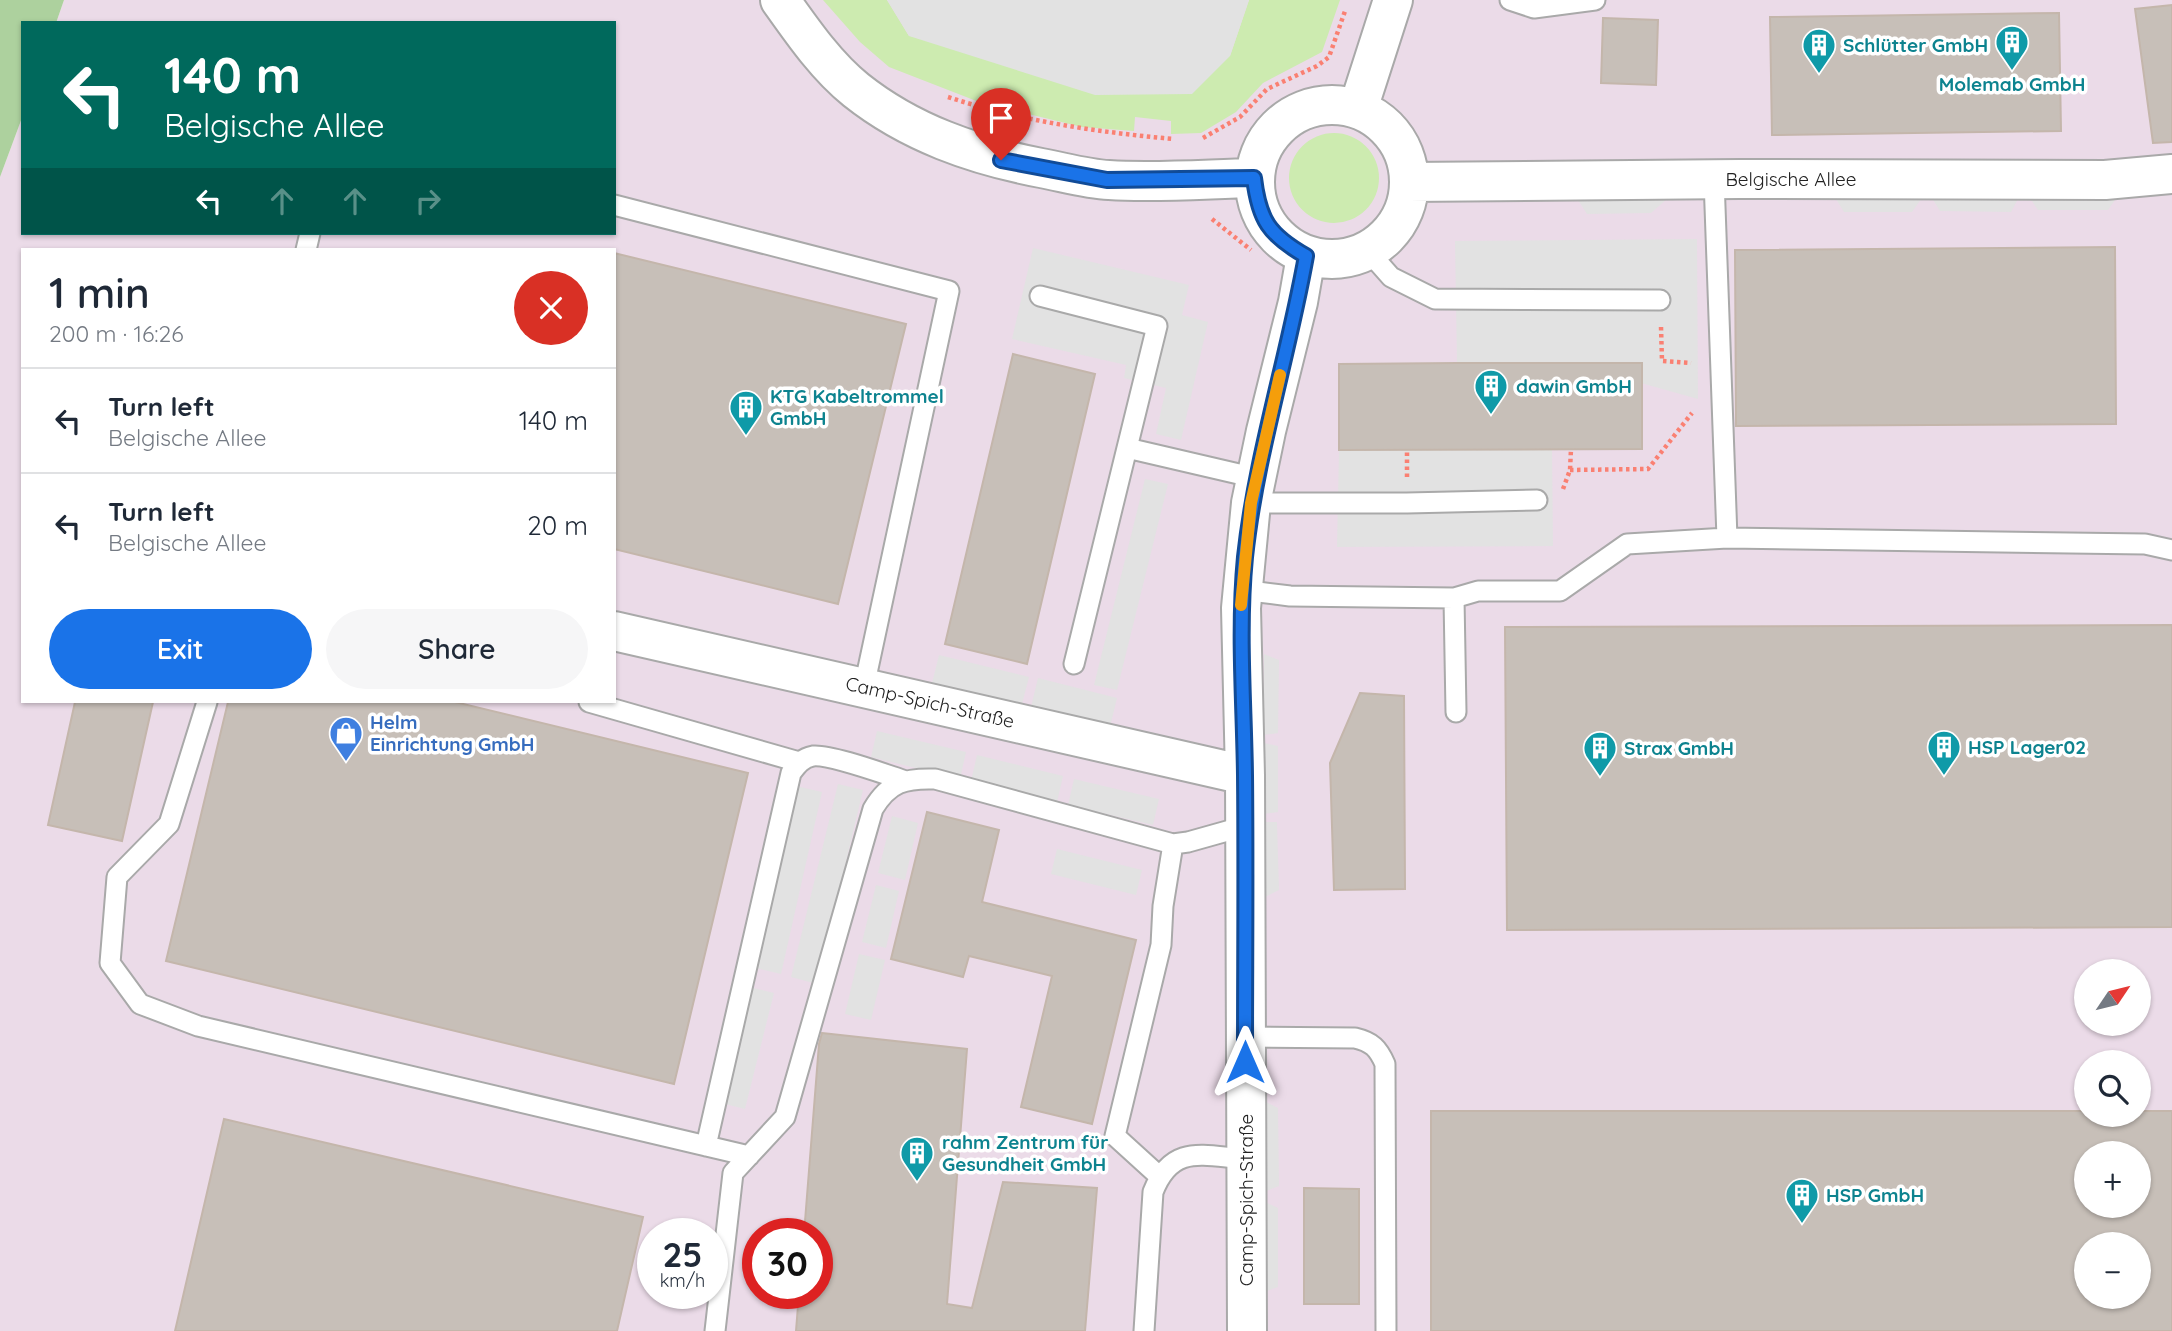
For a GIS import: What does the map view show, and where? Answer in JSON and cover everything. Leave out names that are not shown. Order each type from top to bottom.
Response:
[{"type":"street","points":[[780,0],[828,62],[854,88],[880,108],[947,143],[1001,160],[1107,180],[1254,178]]},
{"type":"street","points":[[1358,109],[1393,0]]},
{"type":"street","points":[[1334,104],[1358,109],[1379,121],[1395,138],[1406,159],[1409,182],[1406,203],[1398,223],[1385,239],[1368,251],[1348,258],[1327,260],[1306,256],[1284,243],[1267,225],[1257,202],[1254,178],[1259,155],[1271,134],[1288,118],[1310,108],[1334,104]]},
{"type":"street","name":"Belgische Allee","points":[[1409,182],[1714,179],[2105,180],[2172,174]]},
{"type":"street","name":"Camp-Spich-Straße","points":[[1247,1331],[1245,775],[1241,608],[1254,490],[1298,302],[1306,256]]},
{"type":"street","name":"Camp-Spich-Straße","points":[[616,631],[1245,775]]},
{"type":"lane","points":[[1510,0],[1534,8],[1595,0]]},
{"type":"lane","points":[[1714,179],[1727,538]]},
{"type":"lane","points":[[616,206],[949,291],[864,687]]},
{"type":"lane","points":[[1368,251],[1391,277],[1435,299],[1660,300]]},
{"type":"lane","points":[[1040,296],[1157,326],[1074,664]]},
{"type":"lane","points":[[1127,448],[1254,490],[1407,503],[1538,500]]},
{"type":"lane","points":[[1242,590],[1290,596],[1454,598],[1478,591],[1560,590],[1627,544],[1727,538],[2145,544],[2172,551]]},
{"type":"lane","points":[[1454,598],[1455,712]]},
{"type":"lane","points":[[207,703],[169,824],[117,877],[110,963],[140,1004],[198,1026],[750,1156]]},
{"type":"lane","points":[[592,703],[799,762]]},
{"type":"lane","points":[[706,1146],[791,773],[799,762],[812,756],[826,757],[906,781]]},
{"type":"lane","points":[[715,1331],[733,1173],[785,1116],[873,809],[881,795],[898,783],[917,778],[935,779],[1173,844],[1245,826]]},
{"type":"lane","points":[[1159,1176],[1115,1136],[1161,945],[1163,906],[1173,844]]},
{"type":"lane","points":[[1245,1037],[1355,1038],[1367,1041],[1379,1049],[1385,1064],[1386,1331]]},
{"type":"lane","points":[[1144,1331],[1153,1192],[1159,1176],[1173,1161],[1189,1155],[1246,1159]]},
{"type":"path","points":[[1194,139],[1204,138],[1240,117],[1267,89],[1317,66],[1329,57],[1349,0]]},
{"type":"path","points":[[939,94],[977,106],[1082,130],[1183,139]]},
{"type":"path","points":[[1660,300],[1662,361],[1691,362],[1692,375]]},
{"type":"path","points":[[1570,470],[1648,469],[1694,412]]},
{"type":"shaded area","points":[[64,0],[2172,0],[2172,1331],[0,1331],[0,177],[21,120],[21,235],[616,235],[616,21],[57,21]]},
{"type":"shaded area","points":[[887,0],[1249,0],[1230,56],[1192,94],[1095,95],[909,36]]},
{"type":"shaded area","points":[[2019,197],[2011,212],[1940,211],[1932,198]]},
{"type":"shaded area","points":[[2117,197],[2108,210],[2038,210],[2030,198]]},
{"type":"shaded area","points":[[1922,198],[1912,212],[1844,212],[1836,199]]},
{"type":"shaded area","points":[[1667,199],[1651,213],[1587,214],[1578,200]]},
{"type":"shaded area","points":[[1697,239],[1698,399],[1641,383],[1641,363],[1457,363],[1455,241]]},
{"type":"shaded area","points":[[1033,248],[1189,285],[1182,315],[1208,322],[1181,440],[1156,434],[1166,388],[1124,378],[1126,365],[1012,339]]},
{"type":"shaded area","points":[[1552,449],[1553,546],[1337,547],[1339,450]]},
{"type":"shaded area","points":[[1145,479],[1168,484],[1117,690],[1094,685]]},
{"type":"shaded area","points":[[1264,654],[1279,660],[1278,733],[1264,735]]},
{"type":"shaded area","points":[[939,655],[1029,677],[1022,704],[932,683]]},
{"type":"shaded area","points":[[1038,678],[1117,698],[1110,727],[1031,707]]},
{"type":"shaded area","points":[[877,731],[966,752],[960,779],[871,757]]},
{"type":"shaded area","points":[[1264,743],[1278,746],[1278,812],[1264,814]]},
{"type":"shaded area","points":[[977,755],[1063,776],[1057,802],[971,781]]},
{"type":"shaded area","points":[[1074,779],[1159,799],[1153,825],[1068,805]]},
{"type":"shaded area","points":[[838,784],[863,790],[817,984],[791,977]]},
{"type":"shaded area","points":[[796,786],[822,792],[781,974],[756,968]]},
{"type":"shaded area","points":[[892,816],[918,823],[905,880],[878,873]]},
{"type":"shaded area","points":[[1264,822],[1277,822],[1279,890],[1265,897]]},
{"type":"shaded area","points":[[1057,849],[1142,870],[1136,895],[1051,874]]},
{"type":"shaded area","points":[[876,885],[899,891],[886,948],[862,942]]},
{"type":"shaded area","points":[[859,954],[885,960],[871,1020],[845,1014]]},
{"type":"shaded area","points":[[749,987],[774,993],[745,1109],[721,1103]]},
{"type":"shaded area","points":[[1264,1101],[1278,1108],[1279,1186],[1264,1192]]},
{"type":"shaded area","points":[[1265,1202],[1278,1208],[1278,1287],[1264,1292]]},
{"type":"green space","points":[[0,0],[64,0],[57,21],[21,21],[21,120],[0,177]]},
{"type":"green space","points":[[823,0],[887,0],[909,36],[1230,56],[1249,0],[1340,0],[1322,52],[1263,83],[1236,112],[1201,133],[1171,134],[1171,121],[1135,117],[1134,131],[1082,127],[979,102],[889,67],[860,42]]},
{"type":"green space","points":[[1334,133],[1351,137],[1366,146],[1375,161],[1379,178],[1375,195],[1366,210],[1351,219],[1334,223],[1317,219],[1302,210],[1293,195],[1289,178],[1293,161],[1302,146],[1317,137]]},
{"type":"building","points":[[2172,5],[2172,142],[2153,143],[2135,9]]},
{"type":"building","points":[[2059,13],[2061,131],[1772,135],[1770,17]]},
{"type":"building","points":[[1603,18],[1658,20],[1656,85],[1601,83]]},
{"type":"building","points":[[2115,247],[2116,424],[1736,426],[1735,250]]},
{"type":"building","name":"KTG Kabeltrommel GmbH","points":[[616,253],[906,324],[838,604],[616,549]]},
{"type":"building","name":"KTG Kabeltrommel GmbH","points":[[1013,354],[1095,374],[1027,664],[945,644]]},
{"type":"building","name":"dawin GmbH","points":[[1642,363],[1642,449],[1339,450],[1339,364]]},
{"type":"building","points":[[2172,625],[2172,927],[1507,930],[1505,627]]},
{"type":"building","points":[[1360,693],[1404,696],[1405,889],[1334,890],[1330,763]]},
{"type":"building","points":[[75,703],[153,703],[122,841],[48,825]]},
{"type":"building","points":[[228,703],[459,703],[748,773],[674,1084],[166,961]]},
{"type":"building","name":"rahm Zentrum für Gesundheit GmbH","points":[[927,812],[999,830],[982,902],[1136,940],[1092,1124],[1021,1107],[1052,976],[969,956],[963,977],[891,959]]},
{"type":"building","name":"rahm Zentrum für Gesundheit GmbH","points":[[822,1033],[967,1049],[947,1304],[972,1308],[1003,1182],[1097,1188],[1085,1331],[796,1331],[798,1309],[833,1309],[833,1218],[805,1218]]},
{"type":"building","name":"HSP GmbH","points":[[1431,1111],[2074,1111],[2074,1127],[2151,1127],[2151,1111],[2172,1111],[2172,1331],[1431,1331]]},
{"type":"building","points":[[224,1119],[643,1217],[637,1218],[637,1243],[617,1331],[175,1331]]},
{"type":"building","points":[[1304,1188],[1359,1189],[1359,1304],[1304,1304]]},
{"type":"slow traffic","points":[[1241,605],[1251,503],[1280,375]]},
{"type":"place","name":"Molemab GmbH","points":[[2012,72]]},
{"type":"place","name":"Schlütter GmbH","points":[[1819,75]]},
{"type":"place","name":"dawin GmbH","points":[[1491,416]]},
{"type":"place","name":"KTG Kabeltrommel GmbH","points":[[746,437]]},
{"type":"place","name":"Helm Einrichtung GmbH","points":[[346,763]]},
{"type":"place","name":"HSP Lager02","points":[[1944,777]]},
{"type":"place","name":"Strax GmbH","points":[[1600,778]]},
{"type":"place","name":"rahm Zentrum für Gesundheit GmbH","points":[[917,1183]]},
{"type":"place","name":"HSP GmbH","points":[[1802,1225]]},
{"type":"route","points":[[1001,160],[1107,180],[1254,178],[1257,202],[1267,225],[1284,243],[1306,256],[1298,302],[1251,503],[1241,608],[1245,775],[1245,1062]]}]
